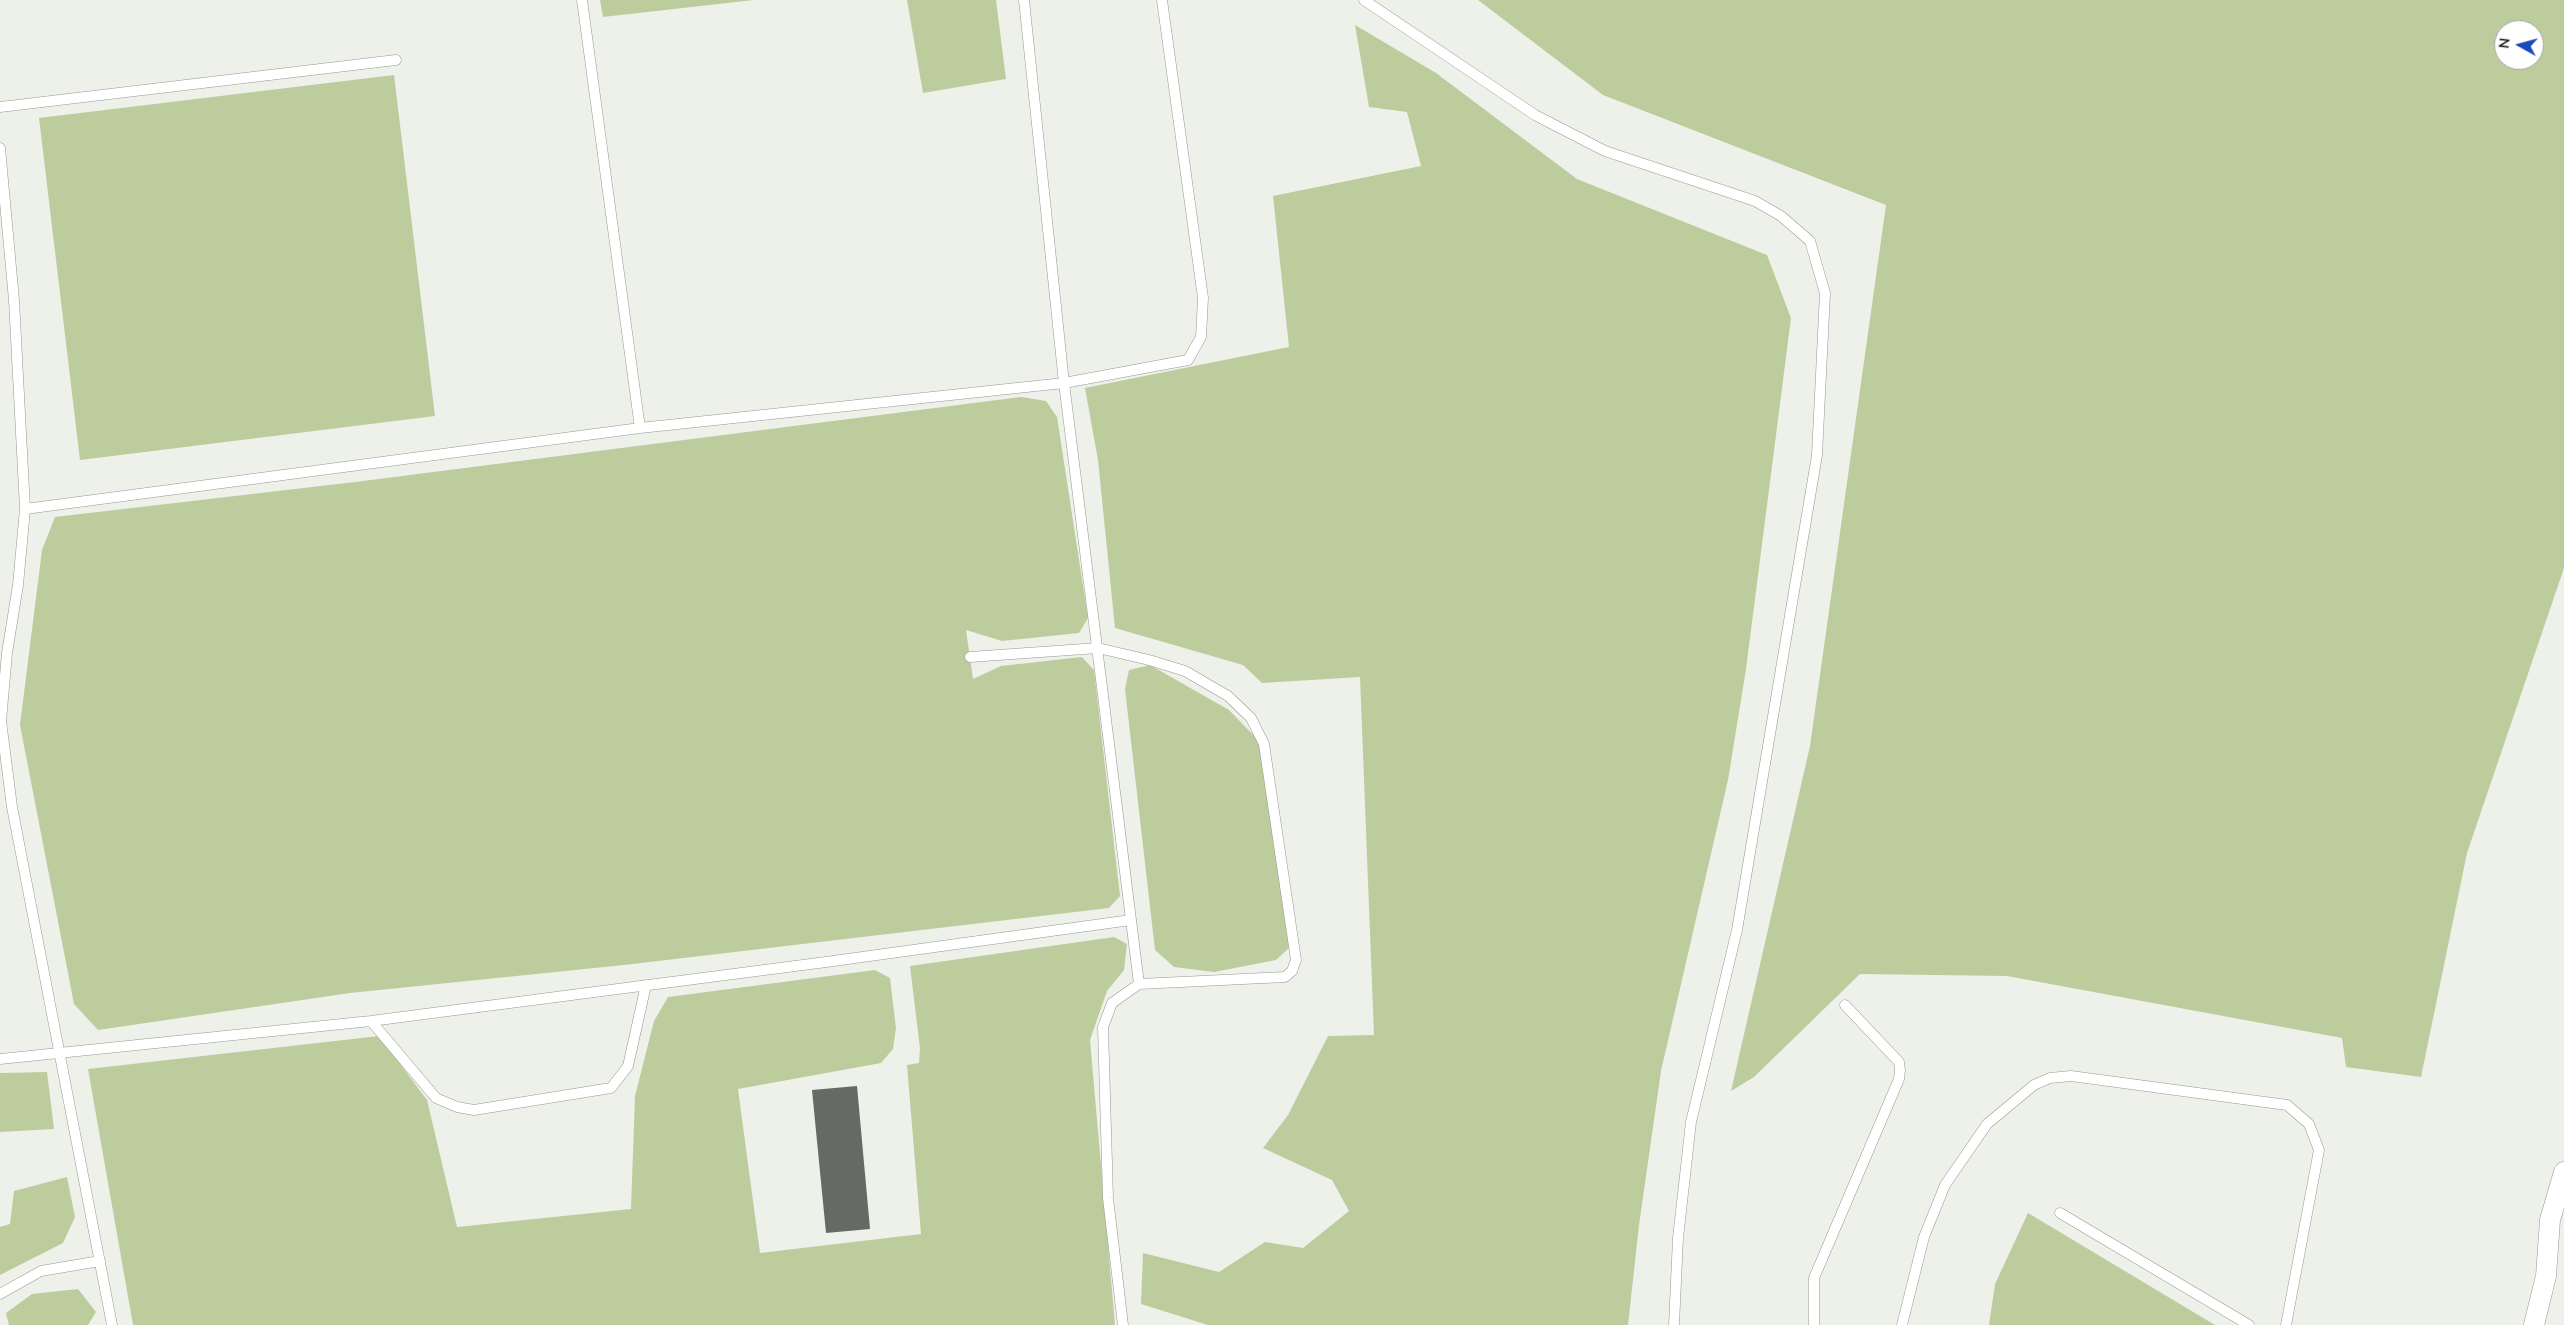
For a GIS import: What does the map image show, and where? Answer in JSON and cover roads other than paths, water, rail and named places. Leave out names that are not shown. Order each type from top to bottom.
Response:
[{"type":"street","points":[[2534,1325],[2546,1276],[2550,1220],[2564,1172]]},
{"type":"lane","points":[[582,0],[640,428]]},
{"type":"lane","points":[[1024,0],[1064,383],[1140,984]]},
{"type":"lane","points":[[25,510],[640,428],[1064,383],[1188,360],[1201,337],[1203,298],[1162,0]]},
{"type":"lane","points":[[1364,0],[1535,116],[1605,151],[1755,201],[1781,216],[1810,241],[1825,293],[1818,455],[1737,930],[1690,1122],[1678,1238],[1674,1325]]},
{"type":"lane","points":[[0,107],[396,60]]},
{"type":"lane","points":[[0,148],[14,300],[25,510],[18,585],[7,654],[1,721],[12,808],[112,1325]]},
{"type":"lane","points":[[970,657],[1098,648],[1186,671],[1228,696],[1251,718],[1264,744],[1296,960],[1292,971],[1285,976],[1140,984],[1112,1003],[1103,1027],[1108,1198],[1123,1325]]},
{"type":"lane","points":[[0,1060],[371,1021],[1131,920]]},
{"type":"lane","points":[[371,1021],[436,1098],[457,1107],[474,1110],[611,1088],[628,1066],[646,985]]},
{"type":"lane","points":[[1814,1325],[1814,1278],[1899,1079],[1900,1070],[1899,1062],[1845,1006]]},
{"type":"lane","points":[[1902,1325],[1924,1237],[1945,1185],[1988,1124],[2034,1085],[2050,1078],[2071,1076],[2287,1105],[2309,1124],[2318,1150],[2286,1325]]},
{"type":"lane","points":[[2060,1213],[2249,1325]]},
{"type":"lane","points":[[0,1294],[42,1271],[100,1261]]}]
